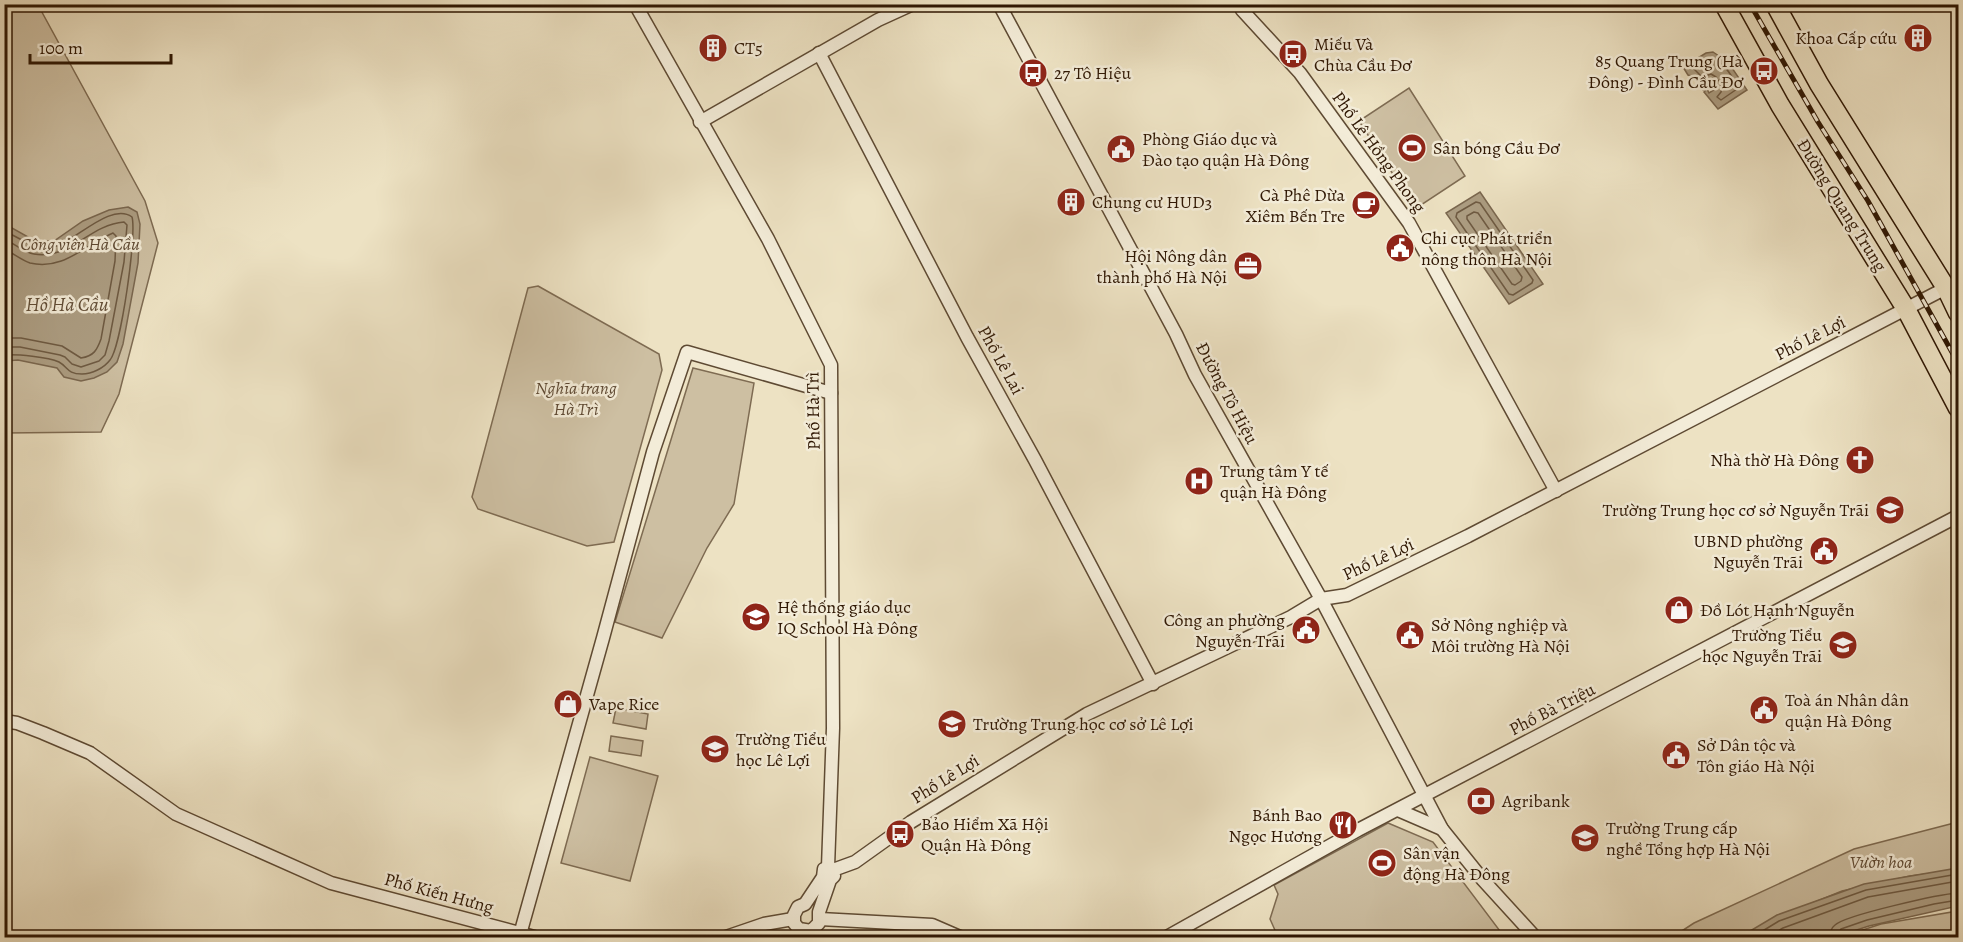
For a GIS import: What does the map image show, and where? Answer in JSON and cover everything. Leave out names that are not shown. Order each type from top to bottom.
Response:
[{"type":"highway","name":"Đường Quang Trung","points":[[1724,4],[1780,105],[1906,309],[1959,408]]},
{"type":"highway","points":[[1775,4],[1819,84],[1946,288],[1959,313]]},
{"type":"street","name":"Phố Hà Trì","points":[[635,4],[700,122],[735,177],[831,365],[833,728],[829,873]]},
{"type":"street","points":[[700,122],[878,20],[913,4]]},
{"type":"street","name":"Đường Tô Hiệu","points":[[999,4],[1173,328],[1195,375],[1322,599],[1442,829],[1483,880],[1536,938]]},
{"type":"street","name":"Phố Lê Hồng Phong","points":[[1241,4],[1242,10],[1300,73],[1409,223],[1556,491]]},
{"type":"street","name":"Phố Lê Lai","points":[[819,53],[967,337],[1035,460],[1153,684]]},
{"type":"street","name":"Phố Lê Lợi","points":[[829,873],[855,862],[911,822],[1087,714],[1291,617],[1322,599],[1347,595],[1590,474],[1946,288]]},
{"type":"street","points":[[519,935],[653,452],[687,352],[831,393]]},
{"type":"street","name":"Phố Bà Triệu","points":[[1165,938],[1424,795],[1959,516]]},
{"type":"street","name":"Phố Kiến Hưng","points":[[4,721],[17,723],[90,753],[176,814],[331,883],[519,935],[538,938]]},
{"type":"street","points":[[1398,810],[1442,829]]},
{"type":"street","points":[[829,873],[817,927],[806,932],[796,927],[793,920],[795,911],[805,904],[829,873]]},
{"type":"street","points":[[805,904],[814,907],[819,915]]},
{"type":"street","points":[[819,915],[932,925],[962,938]]},
{"type":"street","points":[[723,938],[764,924],[793,920]]},
{"type":"green space","name":"Công viên Hà Cầu","points":[[23,5],[38,5],[145,201],[158,243],[119,394],[101,432],[5,433],[4,15]]},
{"type":"green space","name":"Sân bóng Cầu Đơ","points":[[1409,88],[1465,176],[1415,209],[1359,121]]},
{"type":"green space","name":"Nghĩa trang Hà Trì","points":[[538,286],[659,354],[662,370],[614,542],[587,546],[478,509],[472,497],[528,288]]},
{"type":"green space","points":[[693,368],[754,383],[734,504],[707,548],[662,638],[615,622]]},
{"type":"green space","points":[[616,708],[648,714],[646,729],[613,723]]},
{"type":"green space","points":[[611,736],[643,741],[641,756],[609,751]]},
{"type":"green space","points":[[590,757],[658,776],[630,881],[561,863]]},
{"type":"green space","name":"Vườn hoa","points":[[1958,822],[1958,870],[1910,876],[1842,891],[1783,915],[1739,937],[1671,938],[1694,923],[1854,849]]},
{"type":"green space","name":"Sân vận động Hà Đông","points":[[1388,823],[1433,842],[1503,935],[1502,937],[1278,937],[1270,919],[1278,894],[1274,885]]},
{"type":"green space","points":[[1958,911],[1958,937],[1841,937],[1881,924]]},
{"type":"water","points":[[1713,52],[1728,62],[1747,90],[1718,109],[1704,92],[1707,89],[1709,93],[1717,88],[1711,80],[1704,85],[1706,88],[1703,90],[1683,67],[1706,53]]},
{"type":"water","points":[[1480,192],[1543,284],[1509,304],[1446,213]]},
{"type":"water","name":"Hồ Hà Cầu","points":[[128,207],[137,212],[140,224],[138,263],[123,344],[117,362],[107,372],[81,381],[64,377],[57,368],[18,360],[5,361],[5,224],[35,241],[54,241],[83,221],[109,210]]},
{"type":"water","points":[[1958,868],[1958,906],[1869,926],[1835,937],[1740,937],[1777,915],[1864,884]]},
{"type":"railway","points":[[1750,4],[1818,122],[1868,201],[1958,363]]},
{"type":"place","name":"Khoa Cấp cứu","points":[[1918,38]]},
{"type":"place","name":"CT5","points":[[713,48]]},
{"type":"place","name":"Miếu Và Chùa Cầu Đơ","points":[[1293,54]]},
{"type":"place","name":"85 Quang Trung (Hà Đông) - Đình Cầu Đơ","points":[[1764,71]]},
{"type":"place","name":"27 Tô Hiệu","points":[[1033,73]]},
{"type":"place","name":"Sân bóng Cầu Đơ","points":[[1412,148]]},
{"type":"place","name":"Phòng Giáo dục và Đào tạo quận Hà Đông","points":[[1121,149]]},
{"type":"place","name":"Chung cư HUD3","points":[[1071,202]]},
{"type":"place","name":"Cà Phê Dừa Xiêm Bến Tre","points":[[1366,205]]},
{"type":"place","name":"Chi cục Phát triển nông thôn Hà Nội","points":[[1400,248]]},
{"type":"place","name":"Hội Nông dân thành phố Hà Nội","points":[[1248,266]]},
{"type":"place","name":"Nhà thờ Hà Đông","points":[[1860,460]]},
{"type":"place","name":"Trung tâm Y tế quận Hà Đông","points":[[1199,481]]},
{"type":"place","name":"Trường Trung học cơ sở Nguyễn Trãi","points":[[1890,510]]},
{"type":"place","name":"UBND phường Nguyễn Trãi","points":[[1824,551]]},
{"type":"place","name":"Đồ Lót Hạnh Nguyễn","points":[[1679,610]]},
{"type":"place","name":"Hệ thống giáo dục IQ School Hà Đông","points":[[756,617]]},
{"type":"place","name":"Công an phường Nguyễn Trãi","points":[[1306,630]]},
{"type":"place","name":"Sở Nông nghiệp và Môi trường Hà Nội","points":[[1410,635]]},
{"type":"place","name":"Trường Tiểu học Nguyễn Trãi","points":[[1843,645]]},
{"type":"place","name":"Vape Rice","points":[[568,704]]},
{"type":"place","name":"Toà án Nhân dân quận Hà Đông","points":[[1764,710]]},
{"type":"place","name":"Trường Trung học cơ sở Lê Lợi","points":[[952,724]]},
{"type":"place","name":"Trường Tiểu học Lê Lợi","points":[[715,749]]},
{"type":"place","name":"Sở Dân tộc và Tôn giáo Hà Nội","points":[[1676,755]]},
{"type":"place","name":"Agribank","points":[[1481,801]]},
{"type":"place","name":"Bánh Bao Ngọc Hương","points":[[1343,825]]},
{"type":"place","name":"Bảo Hiểm Xã Hội Quận Hà Đông","points":[[900,834]]},
{"type":"place","name":"Trường Trung cấp nghề Tổng hợp Hà Nội","points":[[1585,838]]},
{"type":"place","name":"Sân vận động Hà Đông","points":[[1382,863]]}]
